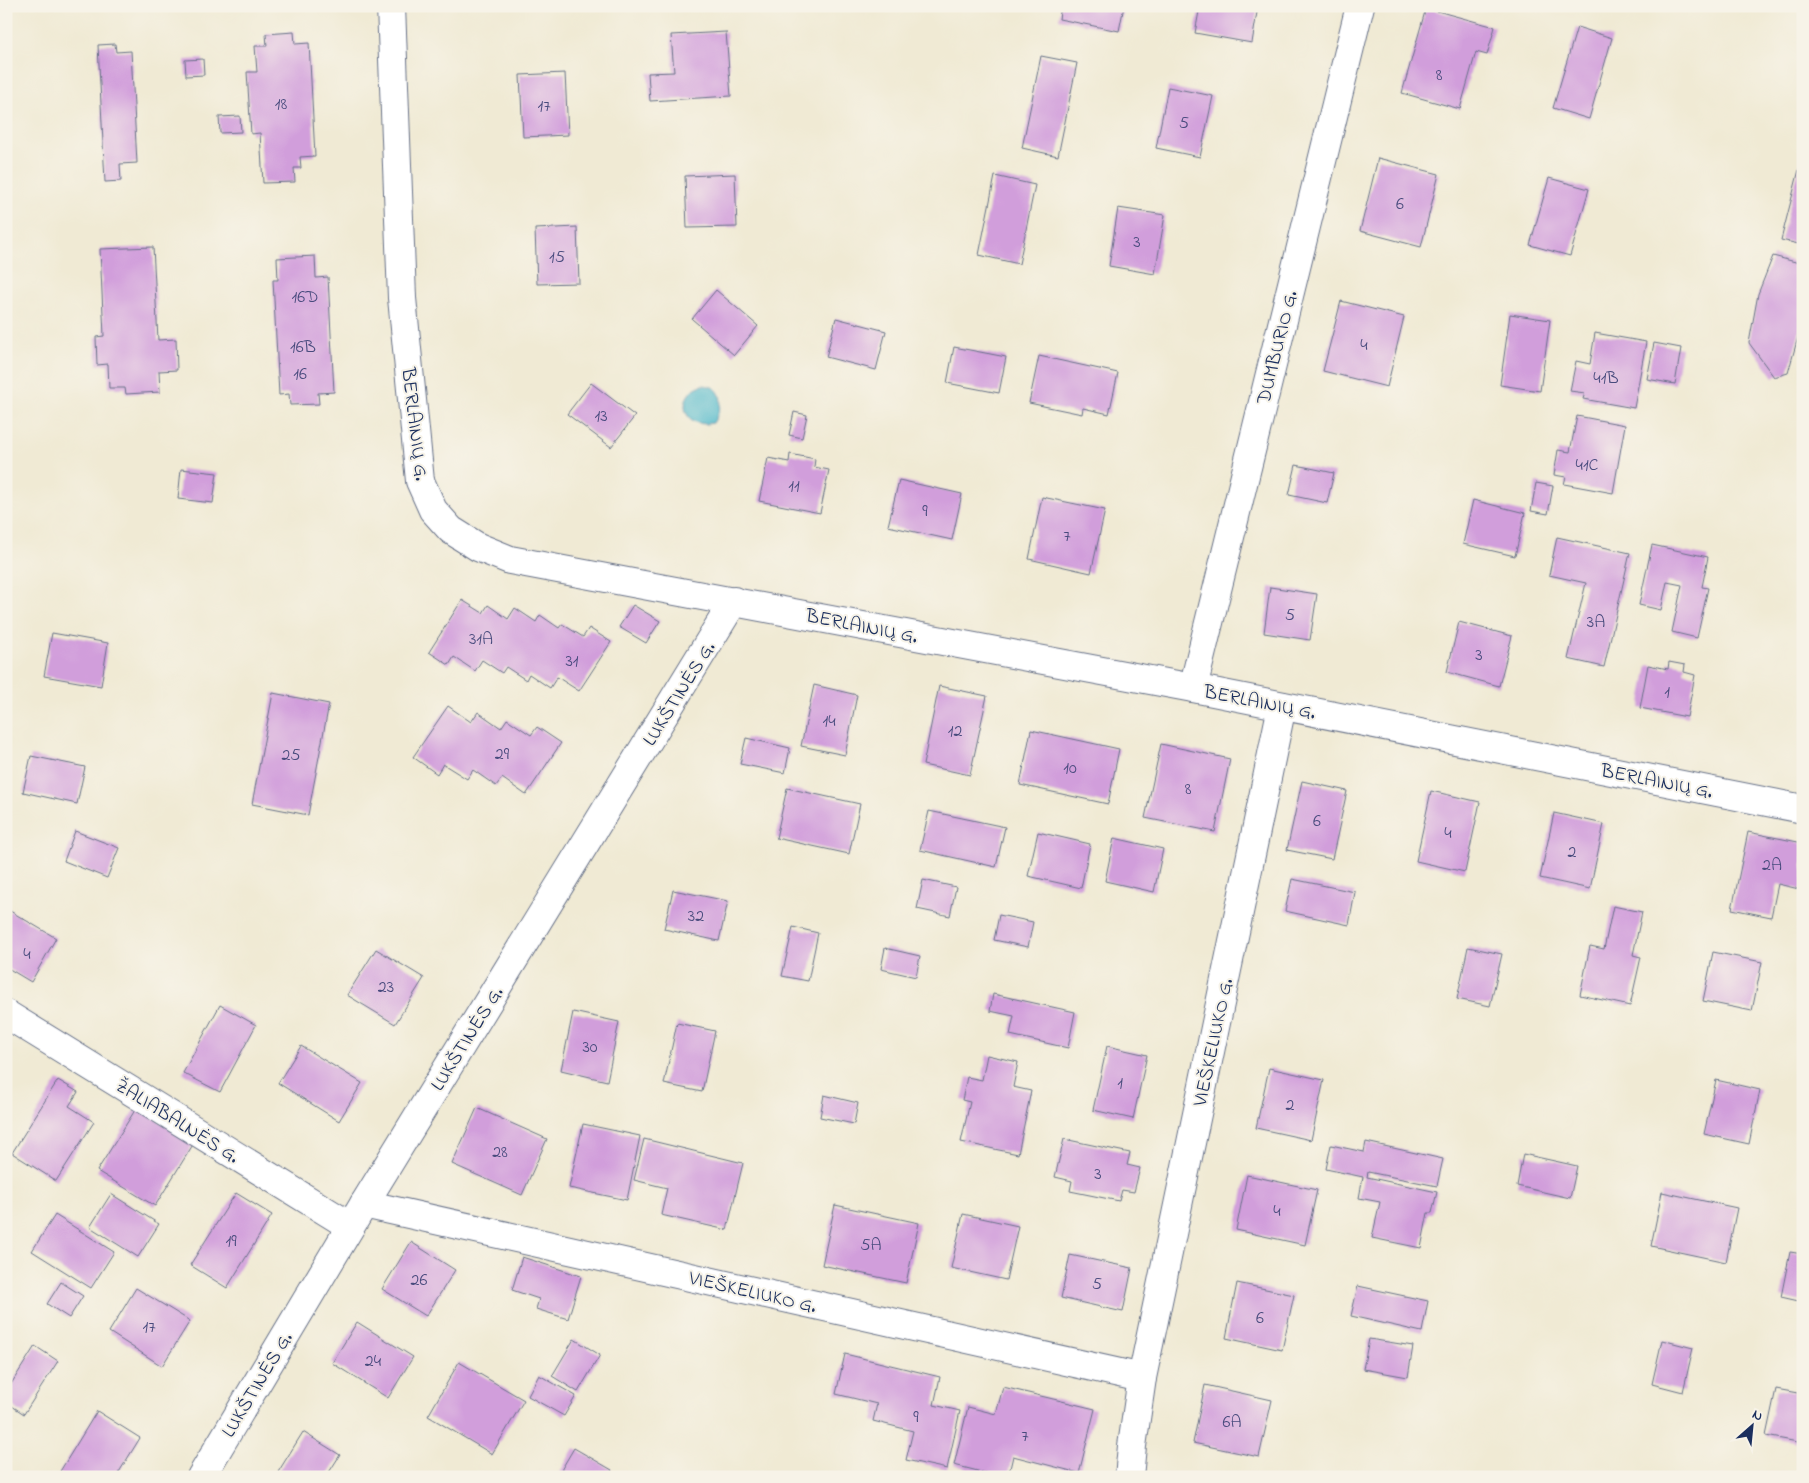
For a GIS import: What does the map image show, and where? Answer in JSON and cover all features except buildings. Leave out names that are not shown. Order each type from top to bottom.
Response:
[{"type":"street","name":"BERLAINIŲ G.","points":[[391,6],[402,298],[420,481],[433,510],[451,530],[478,547],[510,560],[1193,688],[1803,809]]},
{"type":"street","name":"DUMBURIO G.","points":[[1193,688],[1360,6]]},
{"type":"street","name":"LUKŠTINĖS G.","points":[[201,1477],[357,1215],[734,601]]},
{"type":"street","name":"VIEŠKELIUKO G.","points":[[1130,1477],[1132,1446],[1142,1378],[1282,706]]},
{"type":"street","name":"ŽALIABALNĖS G.","points":[[6,1014],[357,1215]]},
{"type":"street","name":"VIEŠKELIUKO G.","points":[[357,1215],[1142,1378]]},
{"type":"water","points":[[702,385],[716,389],[721,398],[721,404],[713,423],[702,424],[694,421],[685,410],[685,402],[688,395]]}]
